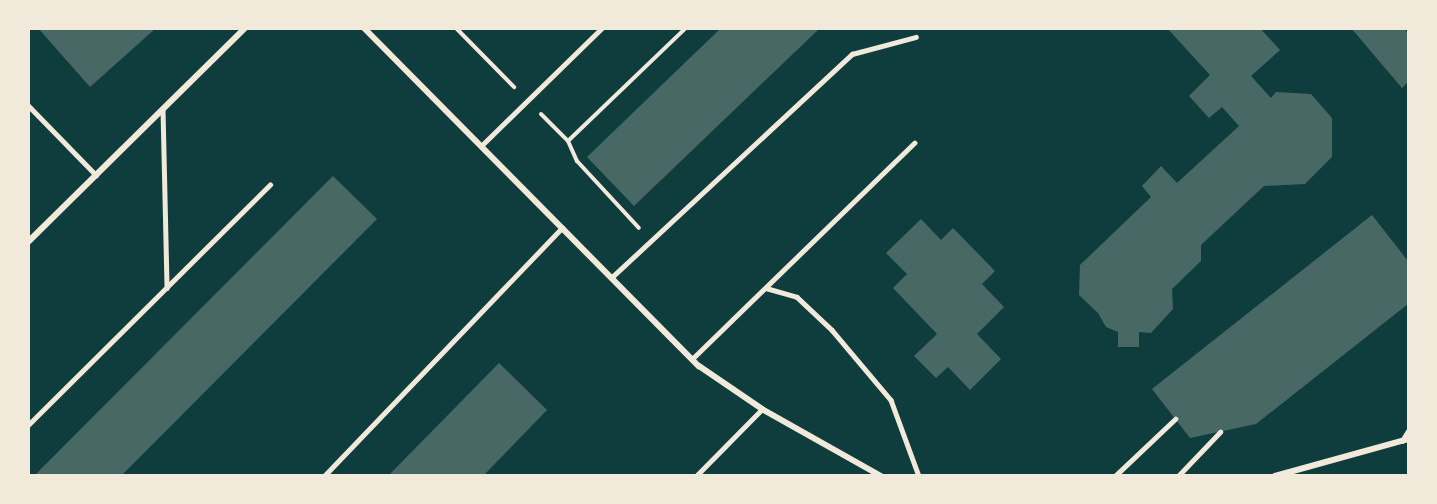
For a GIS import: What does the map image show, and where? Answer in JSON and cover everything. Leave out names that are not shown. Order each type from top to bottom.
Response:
[{"type":"street","points":[[28,242],[245,28]]},
{"type":"street","points":[[364,28],[692,359],[762,409],[881,476]]},
{"type":"street","points":[[1275,476],[1405,440]]},
{"type":"lane","points":[[481,146],[602,28]]},
{"type":"lane","points":[[611,278],[852,54],[916,37]]},
{"type":"lane","points":[[28,105],[96,175]]},
{"type":"lane","points":[[163,109],[166,288]]},
{"type":"lane","points":[[692,359],[914,143]]},
{"type":"lane","points":[[28,425],[270,185]]},
{"type":"lane","points":[[324,476],[562,228]]},
{"type":"lane","points":[[766,288],[797,297],[832,330],[891,400],[919,476]]},
{"type":"lane","points":[[696,476],[762,409]]},
{"type":"lane","points":[[1115,476],[1175,419]]},
{"type":"lane","points":[[1405,440],[1408,431]]},
{"type":"lane","points":[[1178,476],[1221,432]]},
{"type":"path","points":[[568,141],[577,161],[651,240]]},
{"type":"building","points":[[38,28],[156,28],[90,87]]},
{"type":"building","points":[[721,28],[820,28],[634,206],[587,157]]},
{"type":"building","points":[[1167,28],[1260,28],[1280,50],[1251,76],[1271,98],[1276,92],[1311,94],[1332,118],[1332,157],[1305,184],[1264,186],[1201,245],[1201,261],[1172,289],[1173,309],[1151,333],[1139,332],[1139,347],[1118,347],[1118,332],[1106,327],[1098,313],[1079,295],[1080,265],[1151,197],[1142,186],[1161,166],[1177,183],[1239,126],[1222,107],[1209,118],[1189,96],[1210,75]]},
{"type":"building","points":[[1351,28],[1404,28],[1408,34],[1408,82],[1402,88]]},
{"type":"building","points":[[333,176],[377,219],[121,476],[34,476]]},
{"type":"building","points":[[1372,215],[1408,261],[1408,304],[1256,424],[1190,438],[1152,389]]},
{"type":"building","points":[[921,219],[941,240],[953,228],[995,271],[982,284],[1004,307],[977,334],[1001,359],[970,390],[948,367],[936,378],[914,356],[937,334],[893,288],[907,274],[886,253]]},
{"type":"building","points":[[499,363],[547,410],[483,476],[388,476]]}]
